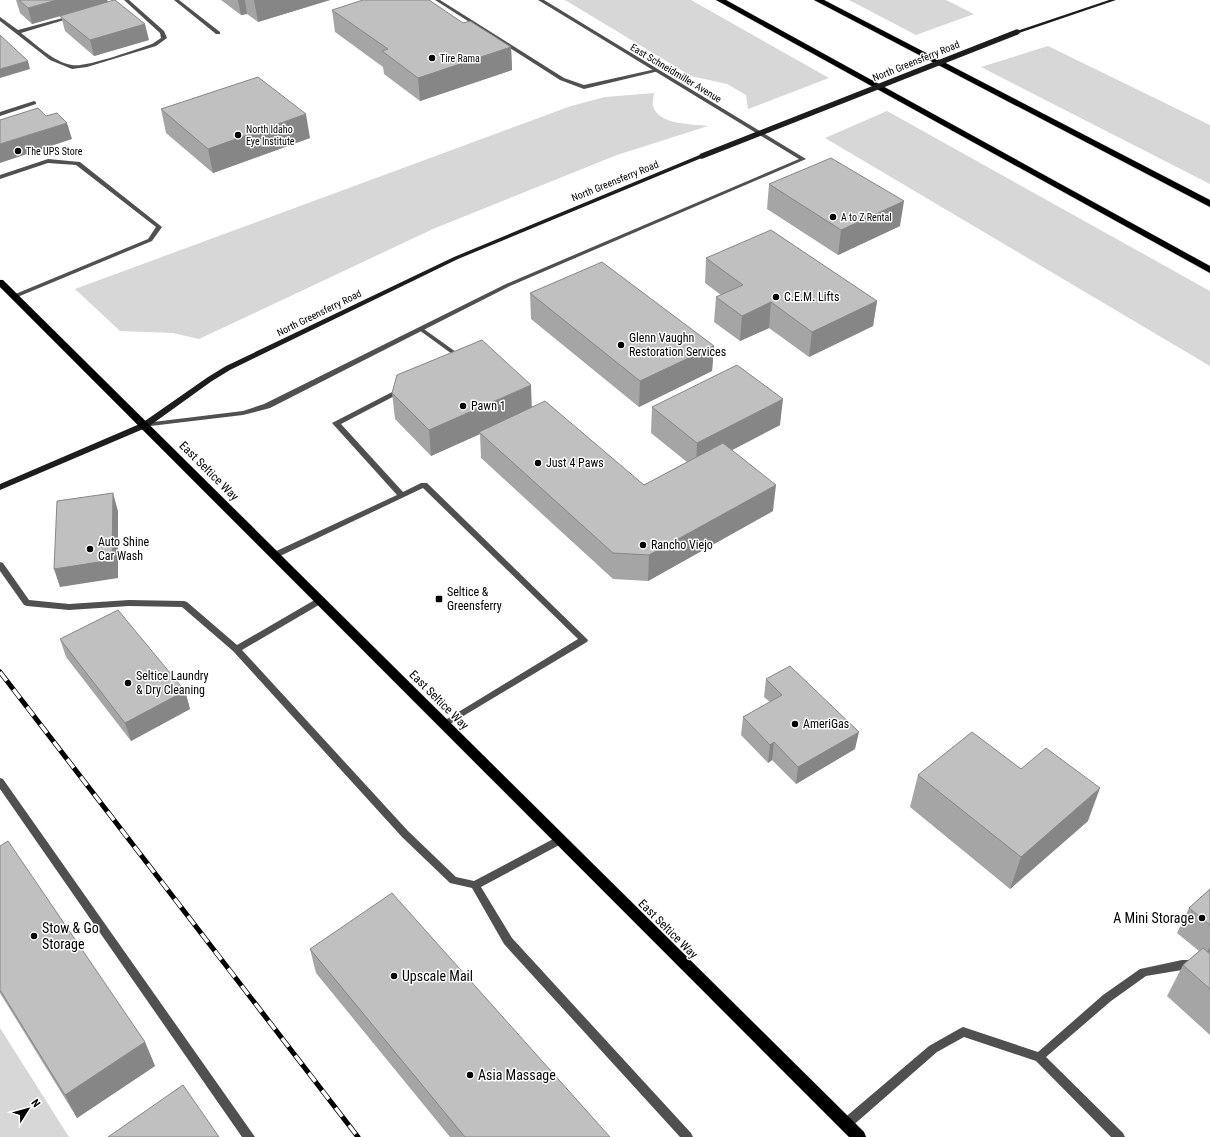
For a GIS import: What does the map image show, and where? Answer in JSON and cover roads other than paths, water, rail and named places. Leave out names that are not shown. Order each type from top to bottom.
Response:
[{"type":"highway","points":[[720,0],[1210,270]]},
{"type":"highway","points":[[818,0],[1210,204]]},
{"type":"main road","name":"North Greensferry Road","points":[[0,487],[145,425],[228,368],[423,273],[490,243],[702,156],[1017,32],[1114,0]]},
{"type":"main road","name":"East Seltice Way","points":[[0,282],[859,1137]]},
{"type":"street","points":[[1,21],[52,59],[72,67],[85,66],[154,45],[164,38],[162,32],[126,0],[119,2]]},
{"type":"street","points":[[176,0],[218,33]]},
{"type":"street","points":[[437,0],[562,79],[584,87],[656,71]]},
{"type":"street","name":"East Schneidmiller Avenue","points":[[540,0],[803,160]]},
{"type":"street","points":[[17,32],[75,15]]},
{"type":"street","points":[[0,114],[34,103]]},
{"type":"street","name":"North Greensferry Road","points":[[145,425],[243,413],[267,406],[508,285],[803,160]]},
{"type":"street","points":[[0,177],[48,161],[78,163],[160,227],[150,240],[15,296]]},
{"type":"street","points":[[421,329],[462,359],[455,362]]},
{"type":"street","points":[[402,495],[336,423],[406,388]]},
{"type":"street","points":[[275,555],[424,484],[584,640],[445,724]]},
{"type":"street","points":[[0,565],[27,603],[69,607],[129,603],[184,604],[236,649],[405,834],[453,880],[475,885],[560,840]]},
{"type":"street","points":[[236,649],[321,600]]},
{"type":"street","points":[[0,782],[250,1137]]},
{"type":"street","points":[[475,885],[508,941],[687,1137]]},
{"type":"street","points":[[1039,1057],[1107,998],[1144,972],[1182,965],[1210,965]]},
{"type":"street","points":[[846,1124],[932,1049],[963,1032],[1039,1057],[1119,1137]]},
{"type":"railway","points":[[0,672],[358,1137]]},
{"type":"place","name":"Tire Rama","points":[[432,58]]},
{"type":"place","name":"North Idaho Eye Institute","points":[[238,135]]},
{"type":"place","name":"The UPS Store","points":[[18,151]]},
{"type":"place","name":"A to Z Rental","points":[[833,217]]},
{"type":"place","name":"C.E.M. Lifts","points":[[776,297]]},
{"type":"place","name":"Glenn Vaughn Restoration Services","points":[[621,345]]},
{"type":"place","name":"Pawn 1","points":[[463,406]]},
{"type":"place","name":"Just 4 Paws","points":[[538,463]]},
{"type":"place","name":"Rancho Viejo","points":[[643,545]]},
{"type":"place","name":"Auto Shine Car Wash","points":[[90,549]]},
{"type":"place","name":"Seltice & Greensferry","points":[[439,599]]},
{"type":"place","name":"Seltice Laundry & Dry Cleaning","points":[[128,683]]},
{"type":"place","name":"AmeriGas","points":[[795,724]]},
{"type":"place","name":"A Mini Storage","points":[[1202,918]]},
{"type":"place","name":"Stow & Go Storage","points":[[34,936]]},
{"type":"place","name":"Upscale Mail","points":[[394,976]]},
{"type":"place","name":"Asia Massage","points":[[470,1075]]}]
